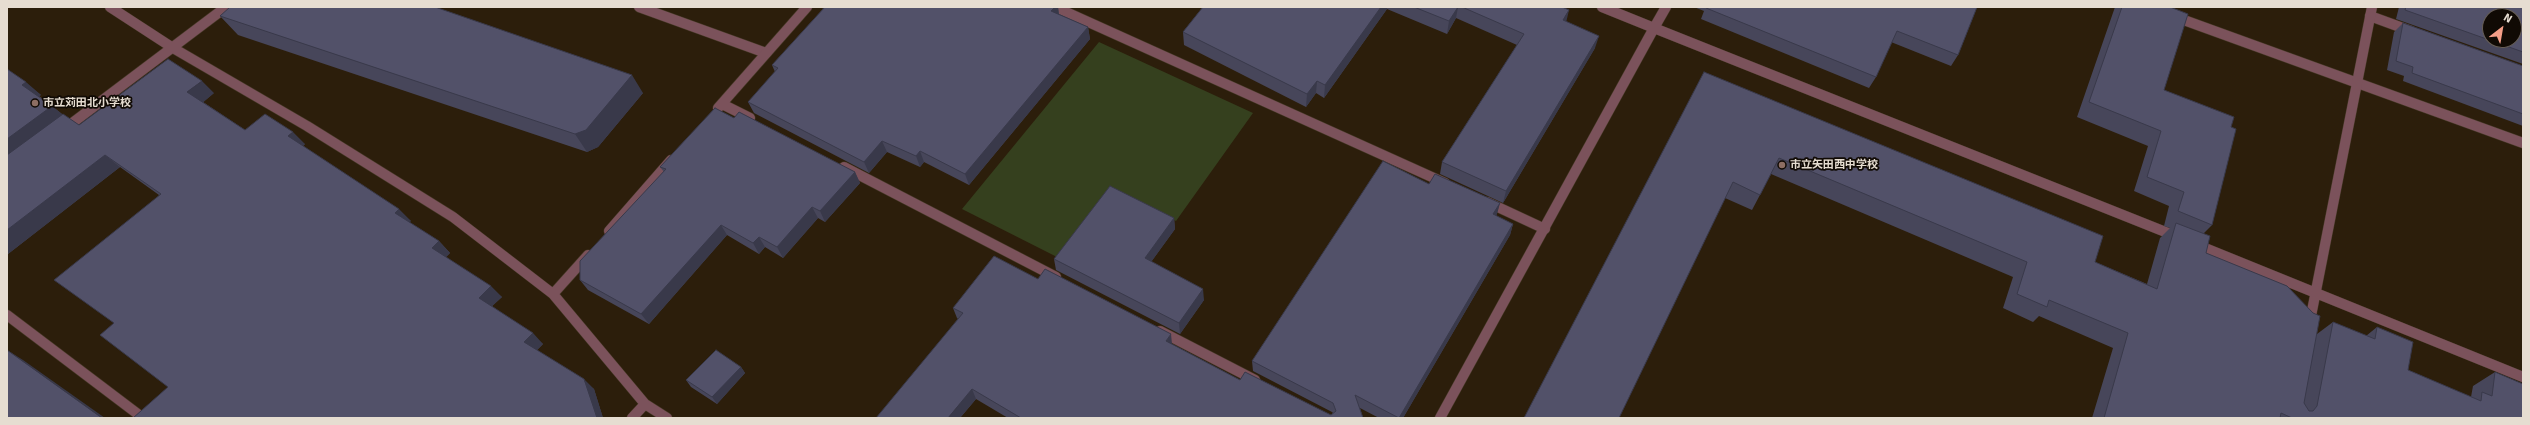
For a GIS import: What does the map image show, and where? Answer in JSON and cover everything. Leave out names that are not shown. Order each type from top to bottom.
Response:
[{"type":"street","points":[[110,7],[173,48],[307,126],[453,217],[553,294],[645,404],[668,418]]},
{"type":"street","points":[[52,138],[226,7]]},
{"type":"street","points":[[639,7],[766,53]]},
{"type":"street","points":[[711,116],[807,7]]},
{"type":"street","points":[[1055,7],[1452,186]]},
{"type":"street","points":[[1602,7],[2523,376]]},
{"type":"street","points":[[1440,418],[1546,229],[1666,7]]},
{"type":"street","points":[[2148,7],[2523,143]]},
{"type":"street","points":[[2307,336],[2371,12],[2421,35]]},
{"type":"street","points":[[722,104],[757,122]]},
{"type":"street","points":[[553,294],[680,151]]},
{"type":"street","points":[[835,162],[1068,283]]},
{"type":"street","points":[[1480,199],[1546,229]]},
{"type":"street","points":[[7,314],[143,418]]},
{"type":"street","points":[[1152,327],[1265,385]]},
{"type":"street","points":[[632,418],[645,404]]},
{"type":"green space","points":[[1099,42],[1253,113],[1176,221],[1109,188],[1057,257],[962,209]]},
{"type":"building","points":[[230,7],[435,7],[632,75],[586,130],[575,134],[220,16]]},
{"type":"building","points":[[825,7],[1055,7],[1051,11],[1088,27],[965,174],[920,151],[916,156],[882,141],[864,162],[748,102],[778,68],[772,65]]},
{"type":"building","points":[[1203,7],[1381,7],[1325,85],[1317,81],[1307,94],[1183,32]]},
{"type":"building","points":[[1414,7],[1458,7],[1449,21]]},
{"type":"building","points":[[1462,7],[1562,7],[1569,10],[1563,20],[1599,36],[1506,191],[1442,162],[1524,34]]},
{"type":"building","points":[[1706,7],[1977,7],[1958,55],[1897,31],[1876,77]]},
{"type":"building","points":[[2122,7],[2170,7],[2188,14],[2164,90],[2234,117],[2231,127],[2236,129],[2212,225],[2178,211],[2184,192],[2147,177],[2161,131],[2089,102]]},
{"type":"building","points":[[2406,7],[2523,7],[2523,52],[2512,48],[2522,48],[2522,8],[2482,8],[2482,37],[2405,10]]},
{"type":"building","points":[[2403,23],[2523,66],[2523,114],[2412,73],[2413,67],[2396,61]]},
{"type":"building","points":[[168,59],[202,81],[187,92],[245,130],[265,114],[293,132],[288,136],[399,209],[395,213],[439,241],[432,248],[491,286],[479,298],[533,333],[524,342],[584,379],[597,418],[133,418],[168,387],[100,335],[114,323],[54,280],[161,194],[105,155],[7,230],[7,155],[63,114],[79,125]]},
{"type":"building","points":[[7,69],[26,82],[22,85],[52,106],[7,139]]},
{"type":"building","points":[[1704,72],[2103,236],[2095,262],[2157,289],[2176,223],[2210,236],[2206,253],[2287,286],[2313,313],[2320,316],[2304,403],[2309,411],[2313,411],[2317,406],[2333,322],[2375,339],[2377,327],[2413,342],[2408,370],[2481,401],[2482,392],[2492,396],[2495,372],[2523,384],[2523,418],[2292,418],[2281,413],[2280,418],[2104,418],[2128,333],[2049,300],[2047,307],[2017,294],[2027,262],[1779,158],[1760,195],[1733,182],[1619,418],[1524,418]]},
{"type":"building","points":[[715,108],[734,118],[739,112],[855,172],[820,211],[812,207],[777,247],[759,237],[753,243],[721,225],[641,314],[580,280],[580,261],[666,169],[660,167]]},
{"type":"building","points":[[1383,161],[1429,184],[1435,174],[1500,203],[1493,214],[1513,224],[1399,418],[1355,395],[1363,418],[1021,418],[972,389],[948,418],[876,418],[963,313],[953,308],[994,256],[1038,279],[1045,269],[1171,334],[1166,341],[1240,380],[1245,372],[1331,415],[1336,411],[1333,403],[1252,361]]},
{"type":"building","points":[[1110,186],[1174,218],[1145,258],[1203,289],[1179,323],[1054,259]]},
{"type":"building","points":[[7,350],[102,418],[7,418]]},
{"type":"building","points":[[716,350],[741,367],[712,397],[686,380]]},
{"type":"place","name":"市立苅田北小学校","points":[[35,103]]},
{"type":"place","name":"市立矢田西中学校","points":[[1782,165]]}]
